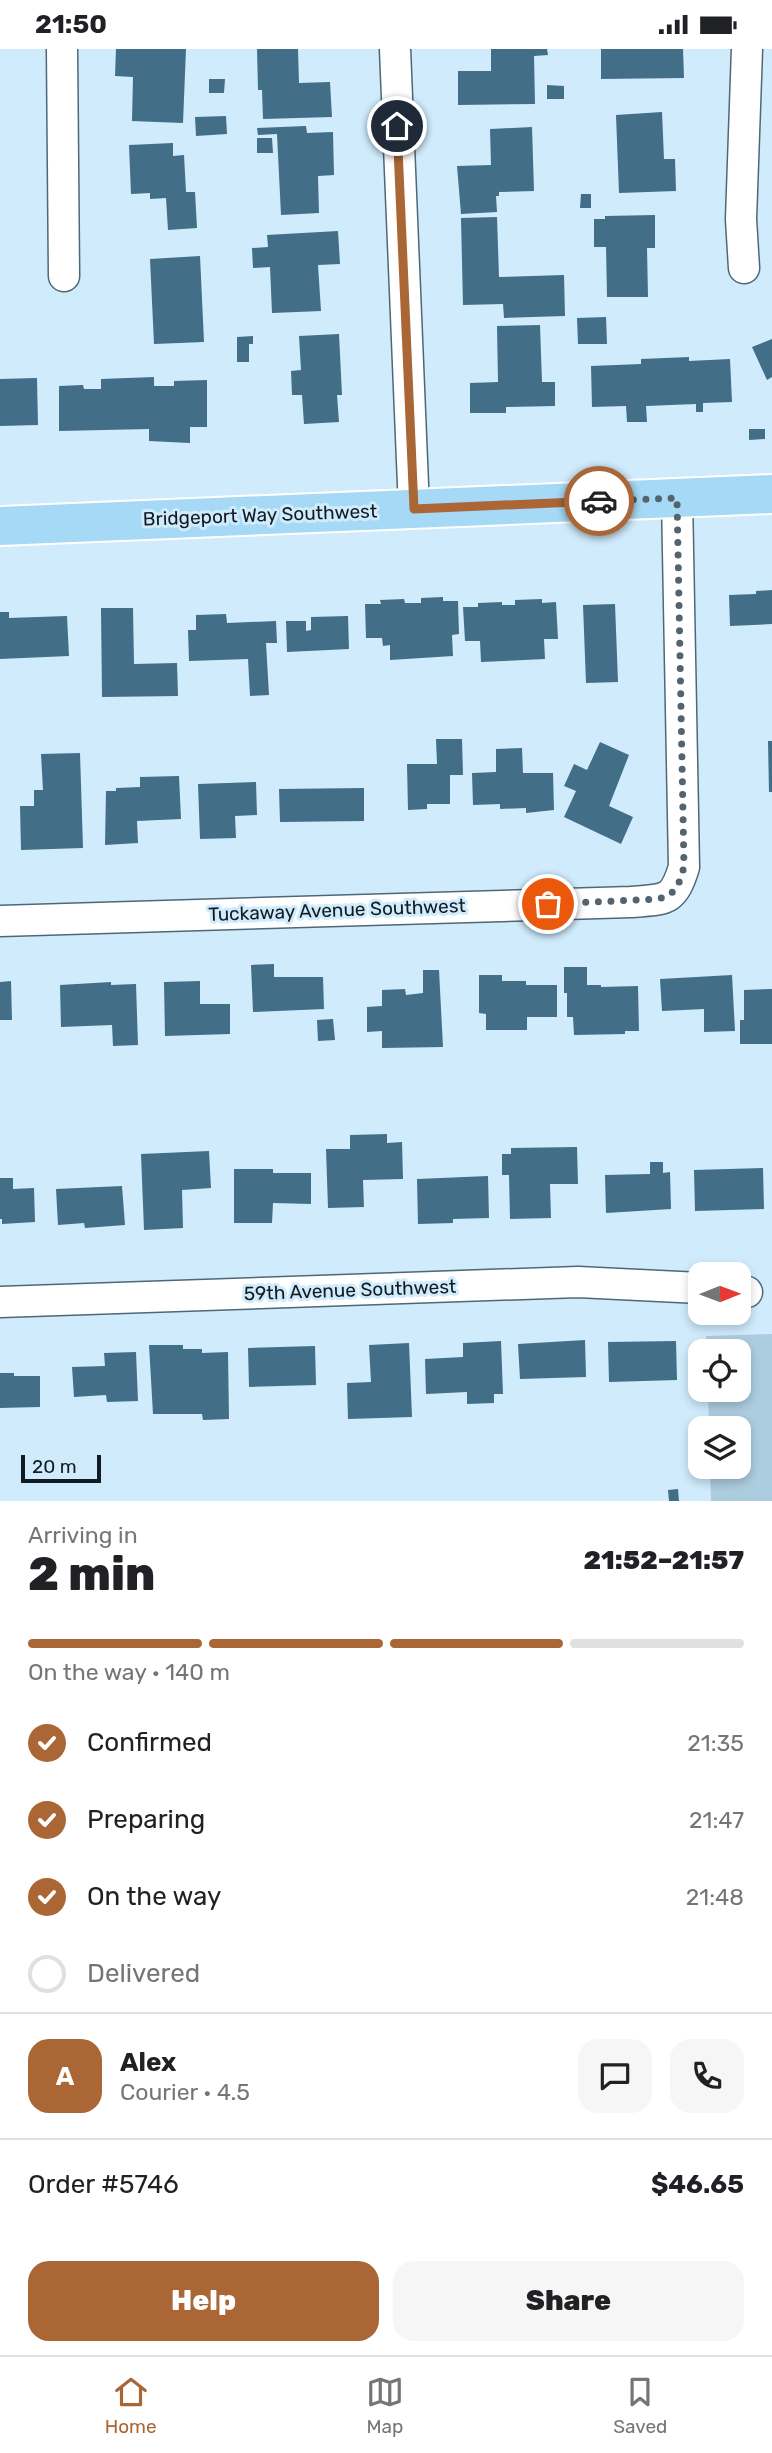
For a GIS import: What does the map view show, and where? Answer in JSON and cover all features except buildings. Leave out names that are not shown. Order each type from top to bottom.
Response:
[{"type":"main road","name":"Bridgeport Way Southwest","points":[[0,526],[772,494]]},
{"type":"street","points":[[62,49],[64,276]]},
{"type":"street","points":[[395,49],[414,509]]},
{"type":"street","points":[[744,268],[741,219],[747,49]]},
{"type":"street","name":"Tuckaway Avenue Southwest","points":[[0,921],[631,902],[659,899],[672,894],[684,867],[677,498]]},
{"type":"street","name":"59th Avenue Southwest","points":[[0,1302],[578,1282],[688,1287]]},
{"type":"shaded area","points":[[772,1334],[772,1501],[711,1501],[710,1479],[751,1479],[751,1416],[709,1416],[708,1402],[751,1402],[751,1339],[706,1339],[706,1336]]},
{"type":"way so far","points":[[548,904],[659,899],[672,894],[684,867],[677,498],[599,501]]},
{"type":"route","points":[[397,126],[414,509],[599,501]]}]
